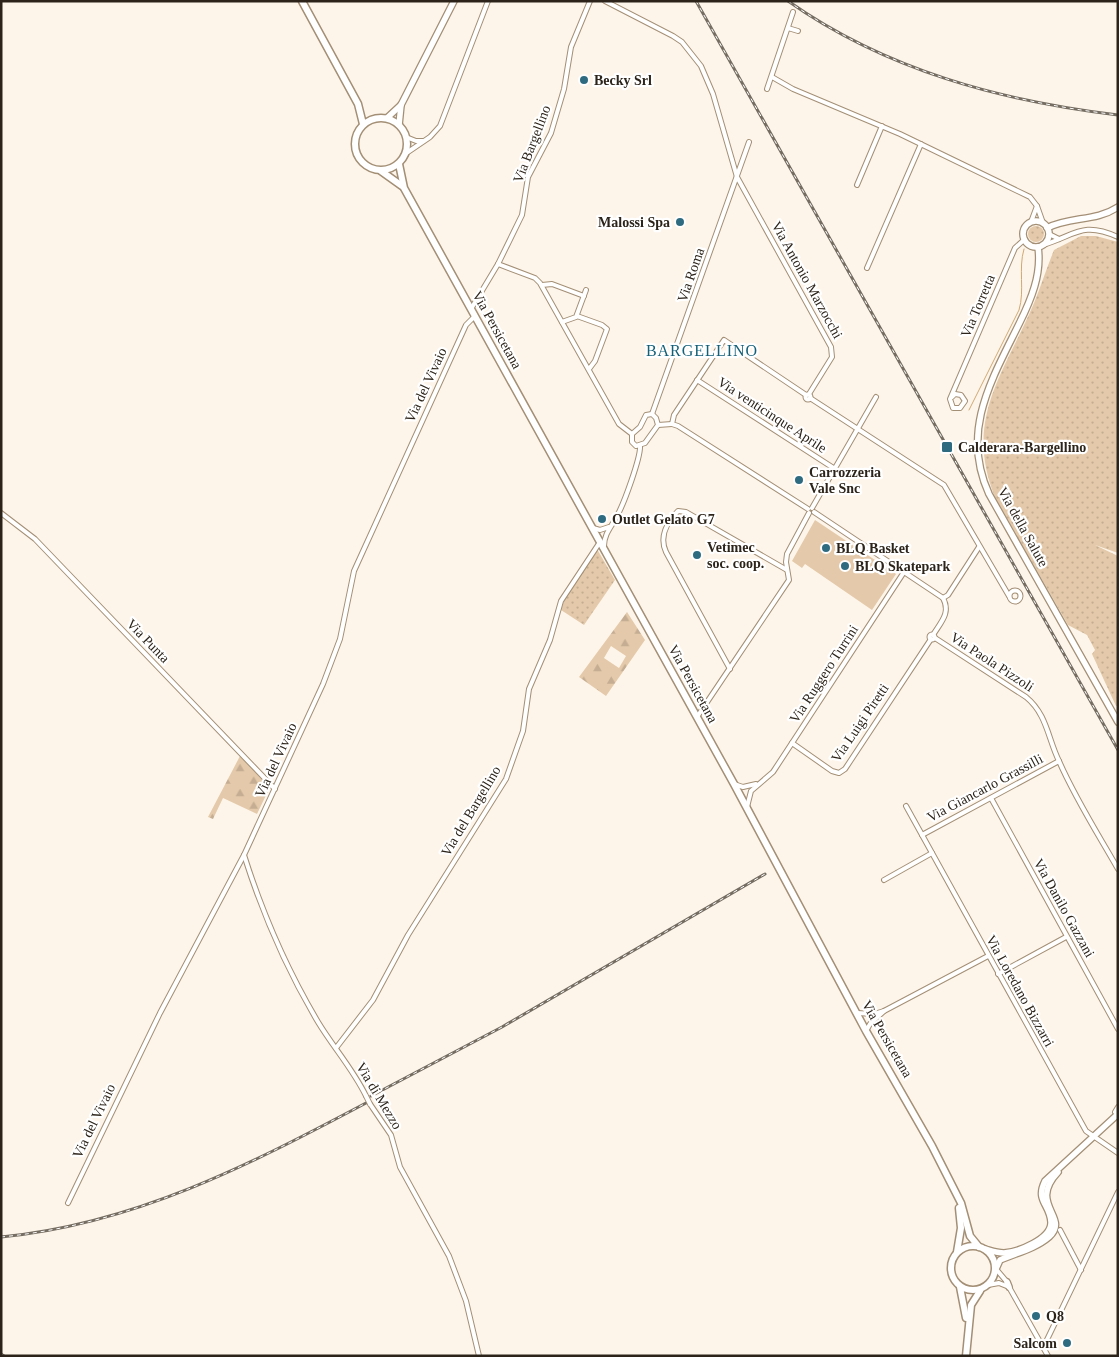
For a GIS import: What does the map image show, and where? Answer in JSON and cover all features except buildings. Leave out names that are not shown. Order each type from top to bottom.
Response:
[{"type":"main road","points":[[302,1],[358,104],[363,124]]},
{"type":"main road","points":[[358,104],[374,118]]},
{"type":"main road","points":[[374,118],[387,118],[399,125],[406,137],[406,154],[399,164],[381,171],[366,166],[356,154],[355,138],[363,124],[374,118]]},
{"type":"main road","name":"Via Persicetana","points":[[399,164],[404,188],[734,784],[866,1031],[889,1066],[957,1194],[970,1236],[982,1248]]},
{"type":"main road","name":"Via Persicetana","points":[[381,171],[404,188]]},
{"type":"main road","name":"Via Persicetana","points":[[957,1194],[961,1228],[957,1252]]},
{"type":"main road","points":[[966,1356],[970,1305],[976,1294],[993,1278],[996,1269],[993,1258],[982,1248],[970,1246],[957,1252],[951,1268],[953,1279],[960,1287],[967,1329]]},
{"type":"main road","points":[[960,1287],[971,1290],[985,1287]]},
{"type":"street","points":[[387,118],[401,105],[454,1]]},
{"type":"street","points":[[406,154],[440,126],[488,1]]},
{"type":"street","name":"Via Bargellino","points":[[471,309],[498,264],[522,215],[528,177],[551,133],[564,89],[571,47],[590,1]]},
{"type":"street","name":"Via Antonio Marzocchi","points":[[605,1],[664,30],[682,42],[696,58],[706,75],[737,177],[831,347],[832,357],[809,396]]},
{"type":"street","points":[[767,88],[793,12]]},
{"type":"street","points":[[788,28],[798,32]]},
{"type":"street","points":[[772,76],[793,89],[882,126],[1030,197],[1037,206],[1046,228],[1047,240],[1040,246]]},
{"type":"street","points":[[399,125],[401,105]]},
{"type":"street","points":[[857,185],[882,126]]},
{"type":"street","points":[[406,137],[416,141],[425,140]]},
{"type":"street","name":"Via Roma","points":[[652,414],[749,142]]},
{"type":"street","points":[[867,268],[921,144]]},
{"type":"street","points":[[1037,206],[1031,222],[1024,229],[1025,239],[1029,244],[1040,246],[1062,239],[1085,228],[1097,229],[1118,237]]},
{"type":"street","points":[[1046,228],[1064,221],[1099,217],[1118,207]]},
{"type":"street","points":[[1031,222],[1046,228],[1062,239]]},
{"type":"street","name":"Via Torretta","points":[[952,397],[1015,248],[1025,239]]},
{"type":"street","name":"Via della Salute","points":[[1040,246],[1033,294],[983,400],[978,434],[980,465],[989,494],[1118,722]]},
{"type":"street","points":[[498,264],[535,278],[542,285],[619,424],[632,434]]},
{"type":"street","points":[[542,285],[552,284],[584,296]]},
{"type":"street","points":[[577,316],[586,290]]},
{"type":"street","name":"Via del Vivaio","points":[[68,1203],[160,1013],[244,854],[275,789],[323,684],[340,639],[354,571],[466,325],[474,316]]},
{"type":"street","points":[[562,322],[577,316],[602,325],[607,329],[595,361],[589,369]]},
{"type":"street","name":"Via venticinque Aprile","points":[[672,424],[674,415],[724,340],[944,485],[1009,596]]},
{"type":"street","name":"Via venticinque Aprile","points":[[697,380],[835,469]]},
{"type":"street","points":[[956,386],[965,401],[960,408],[952,406],[952,397],[960,394]]},
{"type":"street","points":[[697,717],[789,580],[787,554],[876,397]]},
{"type":"street","points":[[640,446],[636,446],[632,442],[632,434],[640,427],[646,415],[652,414],[658,424]]},
{"type":"street","points":[[658,424],[678,426],[944,598],[948,595],[979,547]]},
{"type":"street","points":[[604,550],[606,536],[622,507],[640,446],[645,443],[658,424]]},
{"type":"street","points":[[730,669],[666,552],[663,540],[668,526],[678,512],[686,512],[787,570]]},
{"type":"street","name":"Via Punta","points":[[1,513],[35,539],[275,789]]},
{"type":"street","points":[[592,528],[605,530],[611,526]]},
{"type":"street","name":"Via del Bargellino","points":[[336,1048],[373,1000],[408,935],[506,779],[523,731],[529,689],[550,640],[560,602],[600,542]]},
{"type":"street","name":"Via Ruggero Turrini","points":[[747,808],[749,796],[758,784],[773,772],[904,572]]},
{"type":"street","name":"Via Luigi Piretti","points":[[792,743],[832,771],[839,773],[845,770],[933,639],[946,615],[947,606],[944,598]]},
{"type":"street","points":[[933,639],[937,629]]},
{"type":"street","name":"Via Paola Pizzoli","points":[[933,639],[1032,702],[1049,730],[1059,761],[1118,869]]},
{"type":"street","name":"Via Giancarlo Grassilli","points":[[922,835],[1059,761]]},
{"type":"street","points":[[734,784],[747,786],[758,784]]},
{"type":"street","name":"Via Danilo Gazzani","points":[[991,798],[1118,1029]]},
{"type":"street","name":"Via Loredano Bizzarri","points":[[906,806],[1086,1131],[1092,1137]]},
{"type":"street","points":[[884,880],[932,853]]},
{"type":"street","name":"Via di Mezzo","points":[[244,854],[277,947],[319,1024],[358,1079],[370,1104],[391,1135],[400,1167],[449,1256],[466,1301],[479,1356]]},
{"type":"street","points":[[998,974],[1066,937]]},
{"type":"street","points":[[857,1013],[874,1014],[884,1011],[988,956]]},
{"type":"street","points":[[866,1031],[870,1024],[884,1011]]},
{"type":"street","points":[[1048,1356],[1008,1284],[996,1269],[1000,1260],[1019,1254],[1051,1235],[1055,1227],[1055,1218],[1047,1202],[1046,1189],[1049,1181],[1116,1113],[1118,1107]]},
{"type":"street","points":[[1092,1137],[1118,1153]]},
{"type":"street","points":[[982,1248],[996,1252],[1012,1252],[1047,1232],[1051,1221],[1041,1199],[1042,1186],[1048,1176],[1076,1153]]},
{"type":"street","points":[[1043,1348],[1118,1192]]},
{"type":"street","points":[[1060,1230],[1081,1270]]},
{"type":"street","points":[[985,1287],[1000,1283],[1008,1284]]},
{"type":"green space","points":[[1033,226],[1039,226],[1044,231],[1042,240],[1033,242],[1028,237],[1028,231]]},
{"type":"green space","points":[[1081,236],[1096,236],[1118,242],[1118,553],[1095,545],[1118,556],[1118,706],[1116,706],[1092,654],[1095,650],[1087,635],[1068,625],[995,497],[986,469],[984,443],[986,420],[1000,374],[1034,303],[1054,250]]},
{"type":"green space","name":"BLQ Skatepark","points":[[815,520],[896,574],[872,610],[805,564],[802,568],[792,561]]},
{"type":"green space","points":[[597,549],[615,580],[584,625],[561,610],[566,595]]},
{"type":"green space","points":[[627,612],[645,640],[606,696],[579,677]],"holes":[[[611,646],[626,656],[619,668],[604,658]]]},
{"type":"green space","points":[[240,756],[270,787],[257,814],[223,798],[213,819],[208,817]]},
{"type":"waterway","points":[[969,410],[1019,310],[1024,249]]},
{"type":"railway","points":[[696,1],[1118,750]]},
{"type":"railway","points":[[788,1],[864,46],[946,79],[1031,101],[1118,115]]},
{"type":"railway","points":[[371,1096],[502,1027],[765,874]]},
{"type":"railway","points":[[1,1237],[50,1230],[98,1219],[145,1205],[234,1169],[366,1103]]},
{"type":"place","name":"Becky Srl","points":[[584,80]]},
{"type":"place","name":"Malossi Spa","points":[[680,222]]},
{"type":"place","name":"Calderara-Bargellino","points":[[947,447]]},
{"type":"place","name":"Carrozzeria Vale Snc","points":[[799,480]]},
{"type":"place","name":"Outlet Gelato G7","points":[[602,519]]},
{"type":"place","name":"BLQ Basket","points":[[826,548]]},
{"type":"place","name":"Vetimec soc. coop.","points":[[697,555]]},
{"type":"place","name":"BLQ Skatepark","points":[[845,566]]},
{"type":"place","name":"Q8","points":[[1036,1316]]},
{"type":"place","name":"Salcom","points":[[1067,1343]]},
{"type":"district","name":"BARGELLINO","points":[[702,350]]}]
